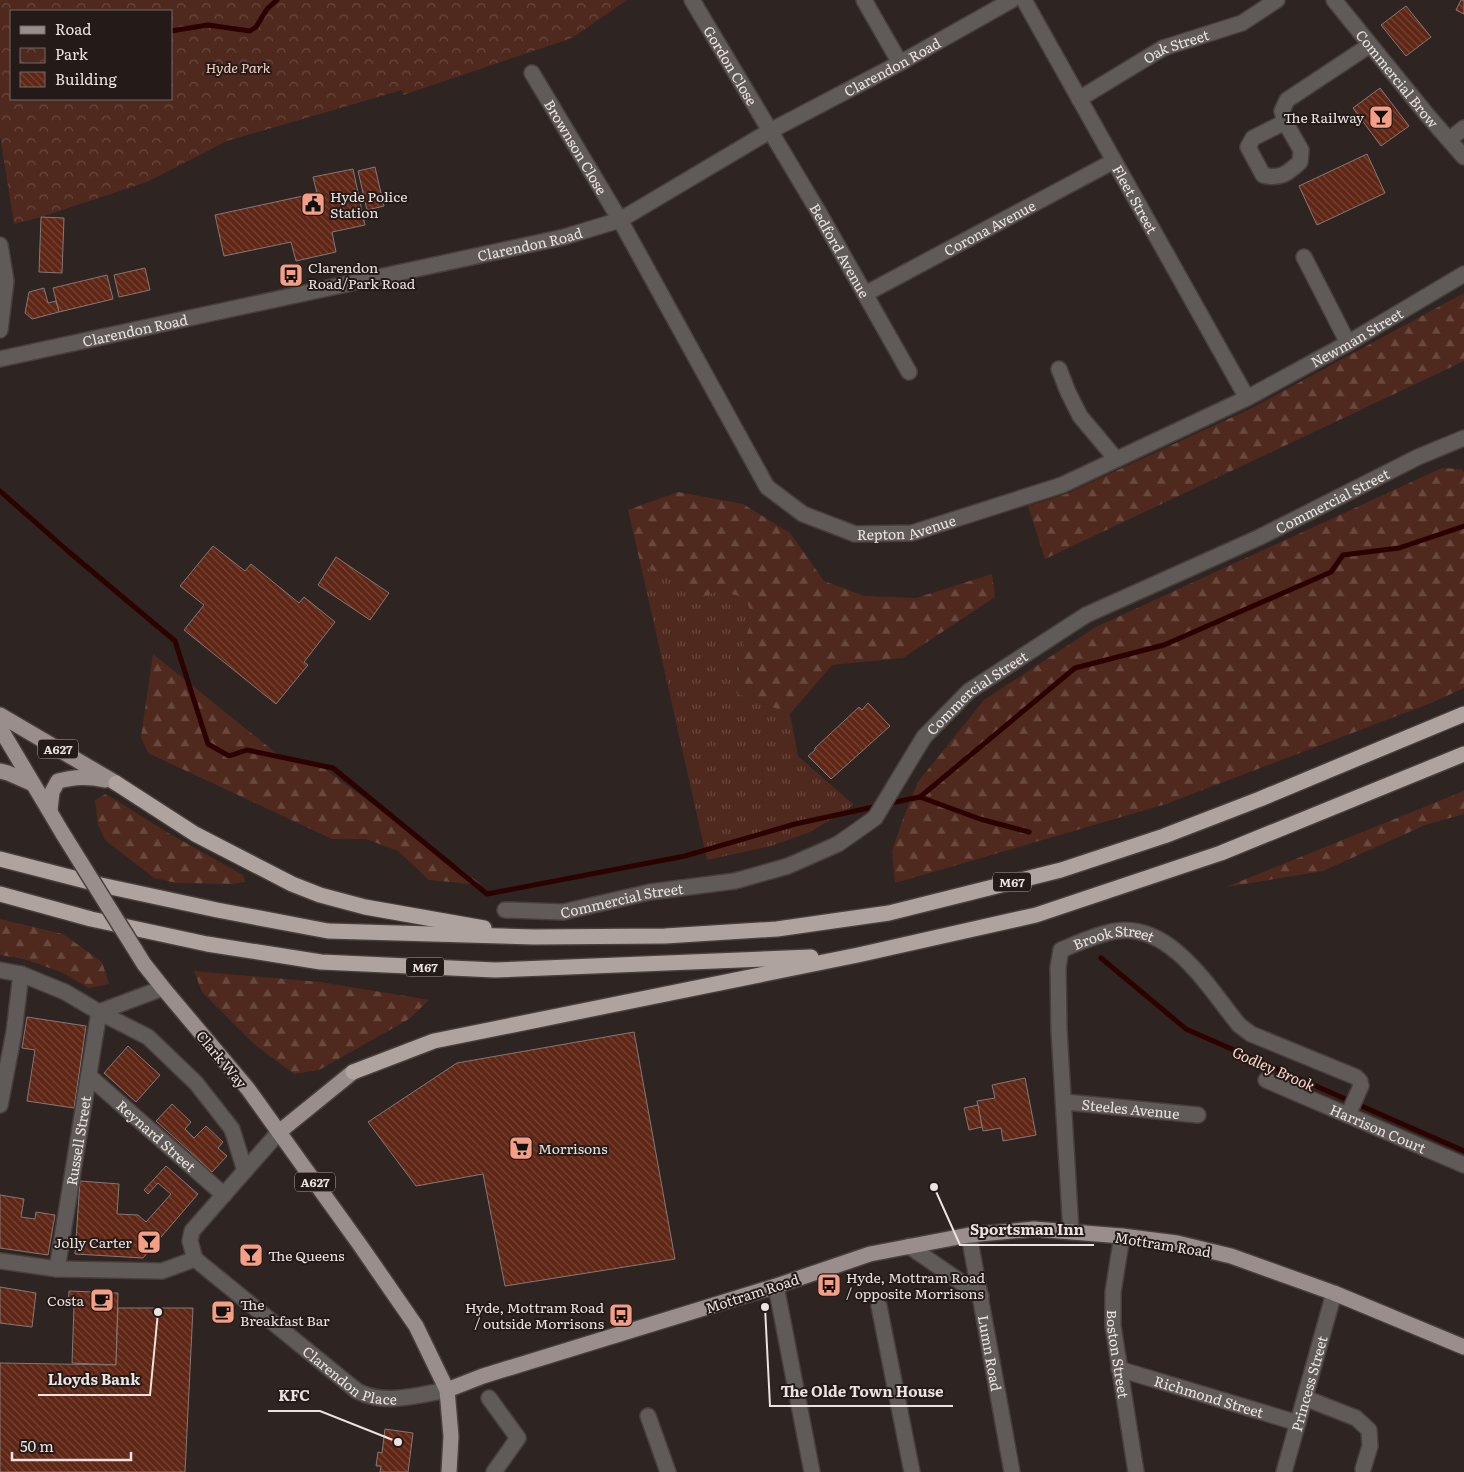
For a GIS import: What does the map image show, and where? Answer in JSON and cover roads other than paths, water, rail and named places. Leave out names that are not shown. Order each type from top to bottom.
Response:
[{"type":"highway","name":"M67","points":[[0,859],[101,885],[216,910],[328,931],[534,938],[665,936],[777,929],[888,913],[1061,870],[1164,836],[1464,714]]},
{"type":"highway","name":"M67","points":[[353,1072],[434,1041],[858,955],[1036,915],[1221,853],[1464,754]]},
{"type":"highway","name":"M67","points":[[116,783],[195,834],[292,884],[313,892],[365,906],[534,938]]},
{"type":"highway","name":"M67","points":[[0,894],[91,919],[197,942],[321,962],[495,970],[858,955]]},
{"type":"main road","name":"A627","points":[[0,715],[116,783]]},
{"type":"main road","name":"Clark Way","points":[[0,728],[144,964],[248,1090],[360,1245],[416,1326],[447,1390]]},
{"type":"main road","points":[[0,771],[33,784]]},
{"type":"main road","name":"A627","points":[[50,810],[52,792],[58,782],[72,777],[92,777],[116,783]]},
{"type":"main road","points":[[279,1132],[353,1072]]},
{"type":"main road","name":"Mottram Road","points":[[447,1390],[483,1376],[776,1286],[870,1254],[969,1235],[1034,1229],[1122,1236],[1177,1243],[1231,1256],[1334,1293],[1464,1347]]},
{"type":"main road","name":"A627","points":[[447,1390],[451,1436],[449,1472]]},
{"type":"street","name":"Gordon Close","points":[[692,0],[770,131]]},
{"type":"street","points":[[864,0],[900,63]]},
{"type":"street","name":"Clarendon Road","points":[[0,359],[564,237],[620,220],[770,131],[900,63],[1012,0]]},
{"type":"street","name":"Fleet Street","points":[[1024,0],[1247,398]]},
{"type":"street","name":"Oak Street","points":[[1079,99],[1163,48],[1242,23],[1277,0]]},
{"type":"street","name":"Commercial Brow","points":[[1334,0],[1428,116],[1464,157]]},
{"type":"street","points":[[1285,122],[1282,111],[1288,100],[1370,45]]},
{"type":"street","name":"Brownson Close","points":[[532,73],[620,220]]},
{"type":"street","points":[[1450,139],[1464,128]]},
{"type":"street","name":"Bedford Avenue","points":[[770,131],[818,211],[908,372]]},
{"type":"street","name":"Corona Avenue","points":[[865,294],[1114,161]]},
{"type":"street","name":"Repton Avenue","points":[[620,220],[767,488],[803,514],[855,534],[912,533],[1062,485],[1247,398]]},
{"type":"street","points":[[0,245],[6,282],[0,330]]},
{"type":"street","points":[[1304,257],[1348,342]]},
{"type":"street","name":"Newman Street","points":[[1247,398],[1464,274]]},
{"type":"street","points":[[1060,369],[1068,392],[1080,416],[1116,459]]},
{"type":"street","name":"Commercial Street","points":[[505,910],[563,912],[650,892],[736,881],[788,866],[838,844],[875,818],[924,737],[969,691],[1086,615],[1260,537],[1418,457],[1464,438]]},
{"type":"street","name":"Brook Street","points":[[1071,1232],[1059,1021],[1058,967],[1061,950],[1115,931],[1144,934],[1161,941],[1179,952],[1239,1025],[1251,1034],[1356,1077],[1360,1081],[1361,1086],[1348,1114]]},
{"type":"street","points":[[0,970],[21,974],[65,992],[148,1037],[196,1082],[232,1130],[245,1171]]},
{"type":"street","points":[[0,1105],[4,1084],[7,1031],[21,974]]},
{"type":"street","points":[[99,1012],[163,988]]},
{"type":"street","name":"Russell Street","points":[[57,1269],[99,1012]]},
{"type":"street","name":"Reynard Street","points":[[89,1076],[224,1195]]},
{"type":"street","name":"Harrison Court","points":[[1266,1080],[1464,1165]]},
{"type":"street","name":"Steeles Avenue","points":[[1065,1102],[1198,1115]]},
{"type":"street","points":[[0,1261],[57,1269],[162,1271],[195,1259],[190,1241],[192,1231],[279,1132]]},
{"type":"street","name":"Lumn Road","points":[[969,1235],[1012,1472]]},
{"type":"street","name":"Boston Street","points":[[1122,1236],[1113,1292],[1112,1326],[1136,1472]]},
{"type":"street","points":[[909,1246],[981,1296]]},
{"type":"street","name":"Clarendon Place","points":[[195,1259],[357,1390],[369,1397],[390,1400],[447,1390]]},
{"type":"street","points":[[776,1286],[812,1472]]},
{"type":"street","name":"Princess Street","points":[[1284,1472],[1334,1293]]},
{"type":"street","points":[[879,1306],[912,1472]]},
{"type":"street","name":"Richmond Street","points":[[1119,1369],[1298,1423]]},
{"type":"street","points":[[489,1398],[518,1438],[494,1472]]},
{"type":"street","points":[[1305,1398],[1356,1418],[1369,1430],[1370,1446],[1363,1469]]},
{"type":"street","points":[[648,1416],[668,1472]]},
{"type":"waterway","points":[[172,31],[208,25],[250,31],[256,27],[267,9],[277,0]]},
{"type":"waterway","points":[[0,491],[175,641],[208,744],[229,756],[247,750],[333,768],[487,894],[685,856],[795,824],[878,806]]},
{"type":"waterway","points":[[886,804],[920,797],[1075,668],[1164,645],[1331,572],[1343,555],[1399,548],[1464,526]]},
{"type":"waterway","name":"Godley Brook","points":[[920,797],[980,819],[1029,832]]},
{"type":"waterway","name":"Godley Brook","points":[[1101,958],[1186,1029],[1464,1151]]},
{"type":"place","name":"The Railway","points":[[1381,117]]},
{"type":"place","name":"Hyde Police Station","points":[[313,204]]},
{"type":"place","name":"Clarendon Road/Park Road","points":[[291,275]]},
{"type":"place","name":"Morrisons","points":[[521,1148]]},
{"type":"place","name":"Sportsman Inn","points":[[934,1187]]},
{"type":"place","name":"Jolly Carter","points":[[149,1242]]},
{"type":"place","name":"The Queens","points":[[251,1255]]},
{"type":"place","name":"Hyde, Mottram Road / opposite Morrisons","points":[[829,1285]]},
{"type":"place","name":"Costa","points":[[102,1300]]},
{"type":"place","name":"The Olde Town House","points":[[765,1307]]},
{"type":"place","name":"Lloyds Bank","points":[[158,1312]]},
{"type":"place","name":"The Breakfast Bar","points":[[223,1312]]},
{"type":"place","name":"Hyde, Mottram Road / outside Morrisons","points":[[621,1315]]},
{"type":"place","name":"KFC","points":[[398,1442]]},
{"type":"park label","name":"Hyde Park","points":[[238,67]]}]
